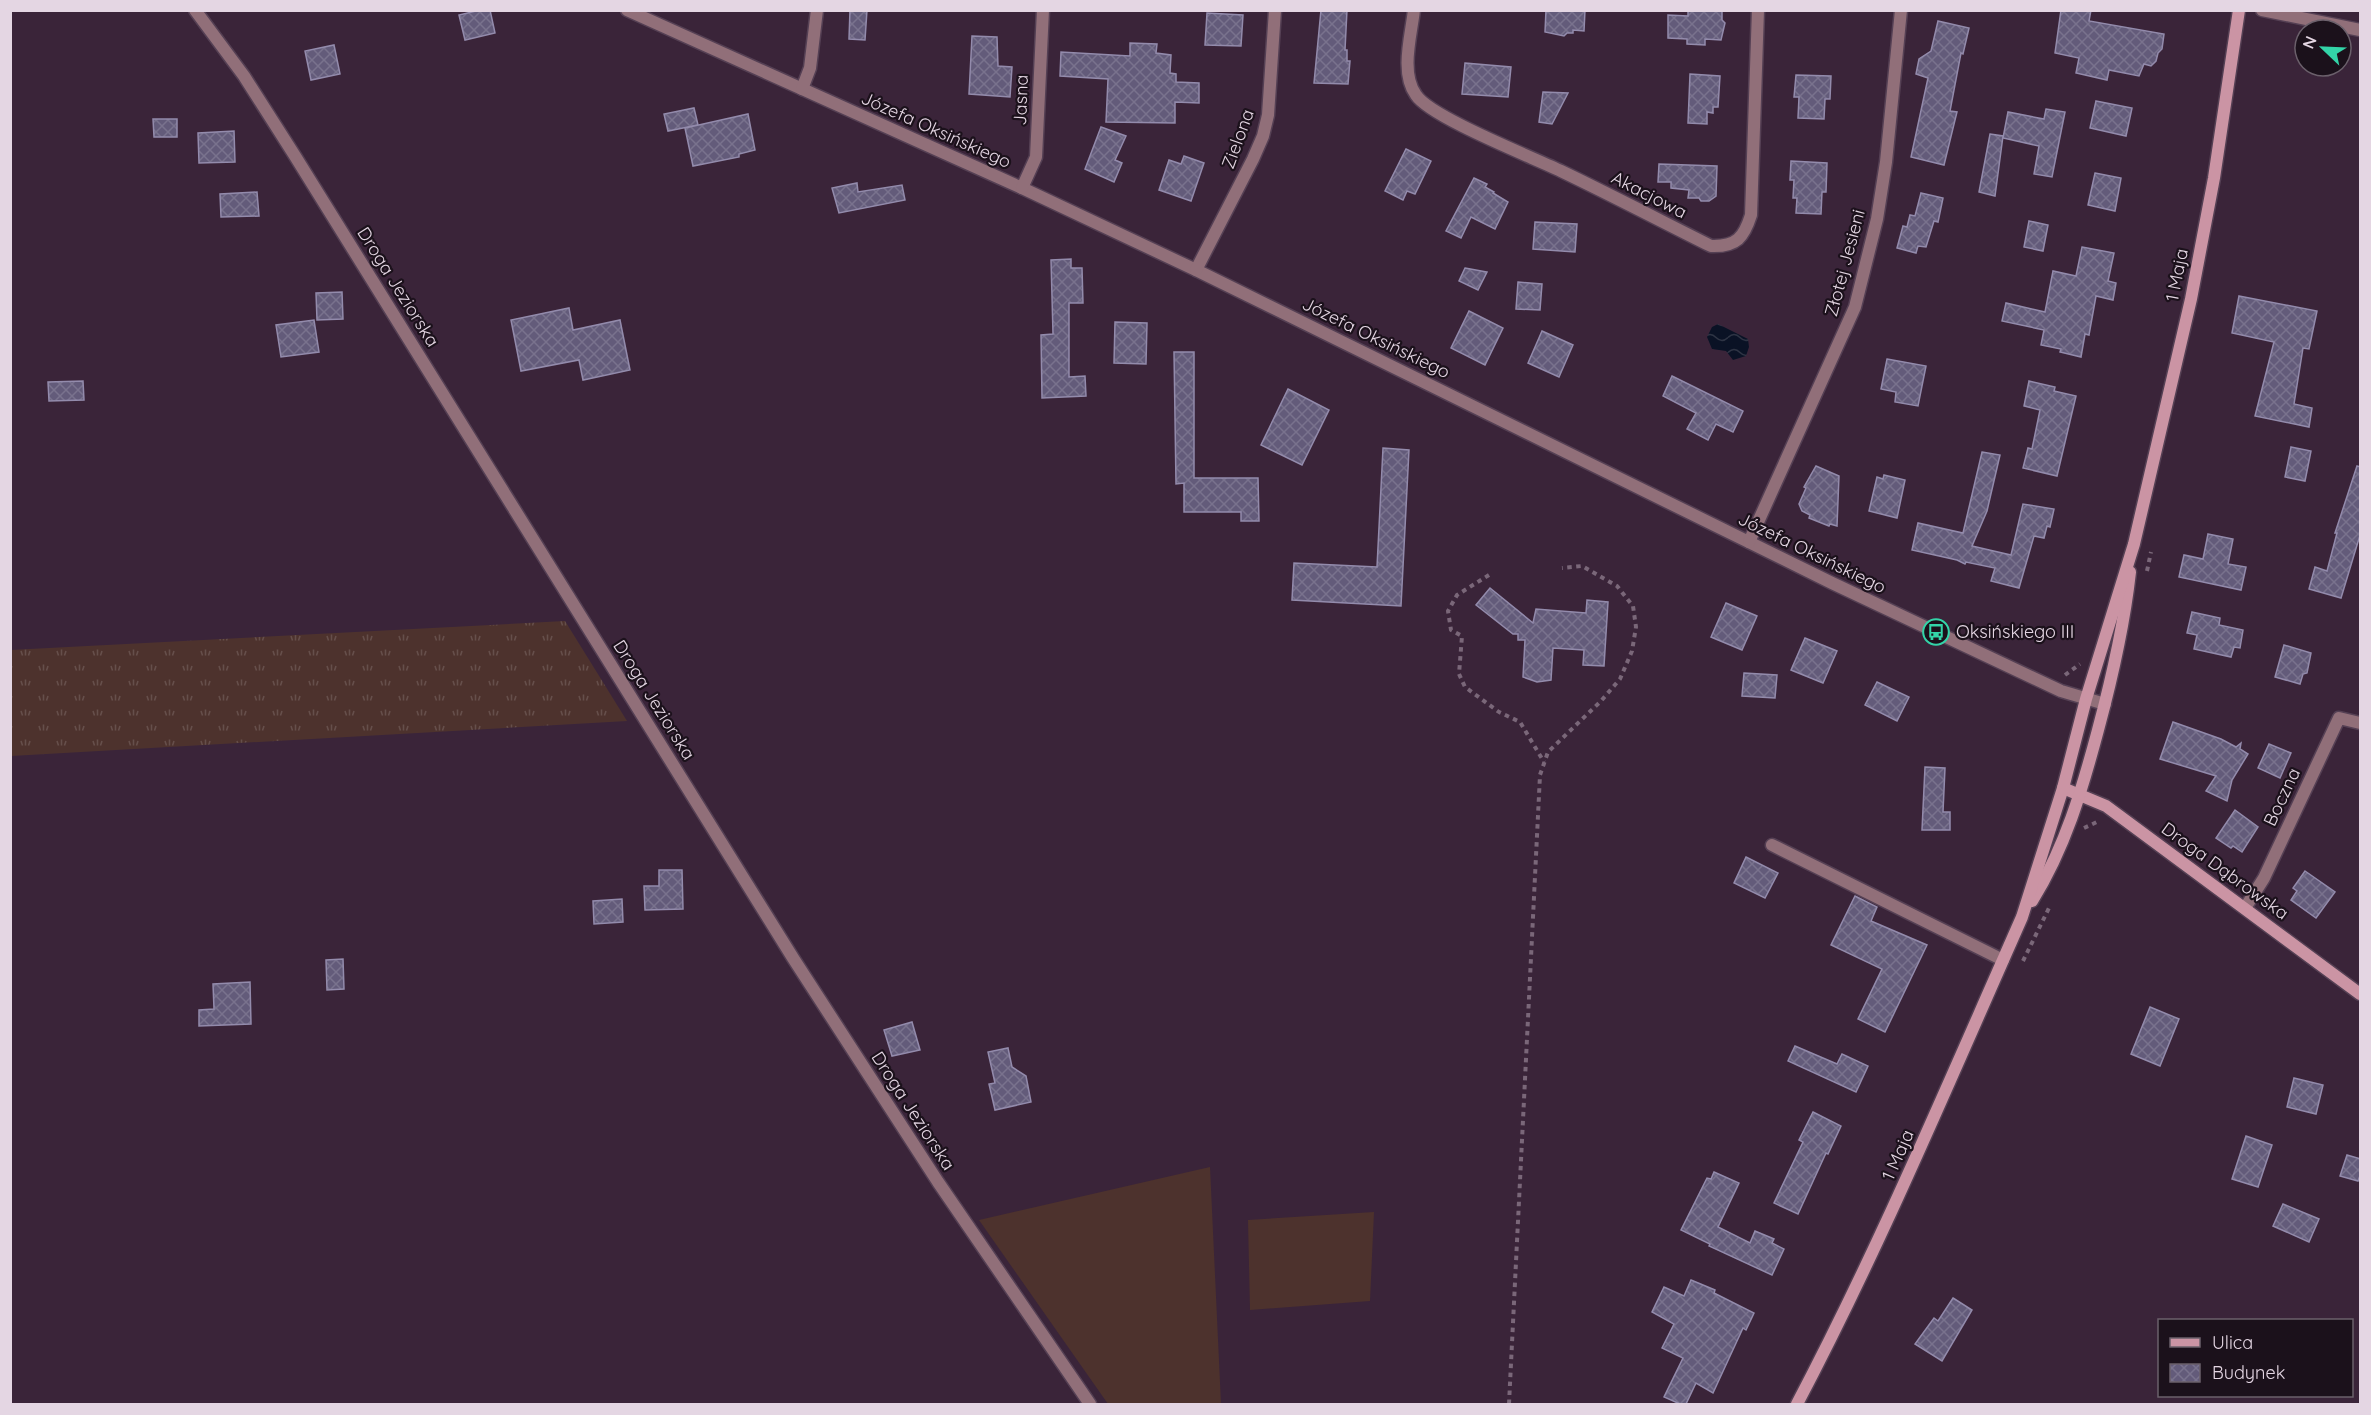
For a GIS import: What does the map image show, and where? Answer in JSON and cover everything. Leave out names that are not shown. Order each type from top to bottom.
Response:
[{"type":"main road","name":"1 Maja","points":[[1797,1404],[1834,1334],[1892,1213],[2022,917],[2063,788],[2086,699],[2134,544],[2191,299],[2214,178],[2239,10]]},
{"type":"main road","name":"1 Maja","points":[[2022,917],[2052,867],[2081,795],[2105,704],[2126,609],[2134,544]]},
{"type":"main road","name":"Droga Dąbrowska","points":[[2063,788],[2106,806],[2361,993]]},
{"type":"street","name":"Droga Jeziorska","points":[[195,10],[244,76],[295,156],[793,958],[938,1182],[1090,1404]]},
{"type":"street","name":"Józefa Oksińskiego","points":[[627,10],[1022,188],[1196,270],[1749,543],[2061,691],[2105,704]]},
{"type":"street","points":[[802,89],[810,68],[817,10]]},
{"type":"street","name":"Jasna","points":[[1022,188],[1036,157],[1043,10]]},
{"type":"street","name":"Zielona","points":[[1196,270],[1263,136],[1268,115],[1275,10]]},
{"type":"street","name":"Akacjowa","points":[[1414,10],[1408,76],[1415,95],[1422,102],[1443,116],[1562,171],[1711,246],[1723,247],[1735,242],[1746,231],[1751,214],[1758,10]]},
{"type":"street","name":"Złotej Jesieni","points":[[1749,543],[1830,365],[1857,297],[1877,219],[1886,162],[1901,10]]},
{"type":"street","points":[[2262,10],[2361,30]]},
{"type":"street","name":"Boczna","points":[[2245,908],[2264,878],[2339,718],[2361,723]]},
{"type":"street","points":[[1772,845],[2003,960]]},
{"type":"path","points":[[1509,1404],[1539,775],[1548,752],[1601,702],[1620,679],[1632,651],[1636,627],[1633,606],[1617,586],[1582,566],[1562,568]]},
{"type":"path","points":[[1489,575],[1457,595],[1448,611],[1451,630],[1462,636],[1459,674],[1465,687],[1499,712],[1520,723],[1544,762]]},
{"type":"path","points":[[2061,691],[2065,674],[2082,663]]},
{"type":"green space","points":[[565,621],[627,721],[11,756],[11,650]]},
{"type":"green space","points":[[1210,1167],[1221,1404],[1108,1404],[979,1220]]},
{"type":"green space","points":[[1374,1212],[1370,1301],[1250,1310],[1248,1220]]},
{"type":"water","points":[[1718,324],[1748,339],[1749,347],[1746,356],[1733,360],[1726,351],[1712,349],[1707,337],[1712,327]]},
{"type":"building","points":[[490,10],[495,33],[465,40],[459,15]]},
{"type":"building","points":[[850,10],[867,10],[865,40],[849,39]]},
{"type":"building","points":[[1321,10],[1347,10],[1345,50],[1347,50],[1347,61],[1350,61],[1348,84],[1314,83]]},
{"type":"building","points":[[1546,10],[1585,10],[1584,31],[1573,30],[1573,33],[1567,33],[1564,36],[1545,32]]},
{"type":"building","points":[[1688,10],[1722,10],[1722,20],[1725,23],[1721,40],[1705,39],[1705,45],[1687,44],[1687,39],[1668,38],[1668,15],[1688,16]]},
{"type":"building","points":[[2061,10],[2091,10],[2089,21],[2164,34],[2162,49],[2151,66],[2144,64],[2139,76],[2109,70],[2107,80],[2076,73],[2079,58],[2055,53]]},
{"type":"building","points":[[1207,13],[1243,15],[1241,46],[1205,45]]},
{"type":"building","points":[[1938,21],[1969,28],[1963,54],[1961,53],[1950,111],[1957,112],[1944,165],[1911,157],[1928,78],[1916,74],[1919,59],[1931,51]]},
{"type":"building","points":[[972,36],[997,37],[998,66],[1012,67],[1010,97],[969,94]]},
{"type":"building","points":[[1130,43],[1157,44],[1156,53],[1171,55],[1170,73],[1176,74],[1176,82],[1199,83],[1199,103],[1175,102],[1175,123],[1106,122],[1108,79],[1060,76],[1061,52],[1130,56]]},
{"type":"building","points":[[334,45],[340,74],[311,80],[305,51]]},
{"type":"building","points":[[1465,63],[1511,67],[1508,97],[1462,94]]},
{"type":"building","points":[[1690,74],[1720,76],[1718,107],[1713,107],[1713,113],[1707,112],[1707,124],[1688,123]]},
{"type":"building","points":[[1796,75],[1831,76],[1830,99],[1825,99],[1824,119],[1798,118],[1799,97],[1794,97]]},
{"type":"building","points":[[1543,92],[1568,93],[1552,124],[1539,122]]},
{"type":"building","points":[[2096,101],[2132,108],[2126,136],[2090,128]]},
{"type":"building","points":[[694,108],[698,125],[668,131],[664,114]]},
{"type":"building","points":[[2046,109],[2065,112],[2052,177],[2034,174],[2039,146],[2003,138],[2008,112],[2044,119]]},
{"type":"building","points":[[748,114],[755,150],[739,154],[739,157],[693,166],[685,128]]},
{"type":"building","points":[[153,119],[177,119],[177,137],[154,137]]},
{"type":"building","points":[[1101,127],[1126,136],[1115,160],[1122,163],[1114,182],[1085,169]]},
{"type":"building","points":[[234,131],[235,162],[199,163],[198,133]]},
{"type":"building","points":[[1990,134],[2003,136],[1995,196],[1979,192]]},
{"type":"building","points":[[1406,149],[1431,161],[1415,194],[1407,191],[1403,200],[1385,191]]},
{"type":"building","points":[[1184,156],[1204,163],[1191,201],[1159,190],[1169,160],[1181,164]]},
{"type":"building","points":[[1791,161],[1827,163],[1826,192],[1822,192],[1821,214],[1796,213],[1797,198],[1793,198],[1794,180],[1790,180]]},
{"type":"building","points":[[1659,164],[1717,166],[1716,196],[1709,201],[1688,198],[1689,190],[1671,188],[1671,182],[1658,182]]},
{"type":"building","points":[[2095,173],[2121,178],[2115,211],[2088,205]]},
{"type":"building","points":[[1474,178],[1487,184],[1485,187],[1508,202],[1495,229],[1471,217],[1461,238],[1446,231]]},
{"type":"building","points":[[857,183],[858,192],[902,185],[905,200],[839,213],[832,188]]},
{"type":"building","points":[[257,192],[259,216],[221,217],[220,194]]},
{"type":"building","points":[[1921,193],[1943,198],[1938,222],[1934,221],[1926,247],[1918,246],[1916,253],[1897,248],[1903,226],[1907,227],[1910,215],[1915,216]]},
{"type":"building","points":[[2029,221],[2048,225],[2043,251],[2024,247]]},
{"type":"building","points":[[1535,222],[1577,224],[1575,252],[1533,249]]},
{"type":"building","points":[[2082,247],[2114,253],[2108,281],[2116,283],[2113,300],[2096,296],[2089,335],[2085,334],[2081,357],[2060,352],[2061,349],[2041,345],[2044,330],[2002,321],[2006,303],[2045,312],[2053,271],[2076,276]]},
{"type":"building","points":[[1071,259],[1071,268],[1082,268],[1083,303],[1069,303],[1069,377],[1085,376],[1086,396],[1042,398],[1041,335],[1053,334],[1051,260]]},
{"type":"building","points":[[1465,268],[1487,272],[1478,290],[1459,281]]},
{"type":"building","points":[[1518,282],[1542,284],[1540,310],[1516,309]]},
{"type":"building","points":[[342,292],[343,319],[317,320],[316,293]]},
{"type":"building","points":[[2239,296],[2317,311],[2309,349],[2303,348],[2294,404],[2312,408],[2309,427],[2255,416],[2274,342],[2232,333]]},
{"type":"building","points":[[569,308],[573,330],[620,320],[630,370],[583,380],[579,360],[521,371],[511,320]]},
{"type":"building","points":[[1469,311],[1503,328],[1485,365],[1451,348]]},
{"type":"building","points":[[314,320],[319,352],[281,357],[276,325]]},
{"type":"building","points":[[1115,322],[1147,323],[1146,364],[1114,363]]},
{"type":"building","points":[[1542,331],[1573,345],[1559,377],[1528,363]]},
{"type":"building","points":[[1174,352],[1194,352],[1194,478],[1258,478],[1259,521],[1241,521],[1241,512],[1184,512],[1184,483],[1176,484]]},
{"type":"building","points":[[1887,359],[1926,366],[1918,406],[1895,402],[1896,392],[1881,389]]},
{"type":"building","points":[[1672,376],[1743,411],[1733,432],[1716,424],[1708,440],[1687,429],[1696,413],[1663,396]]},
{"type":"building","points":[[83,381],[84,400],[49,401],[48,382]]},
{"type":"building","points":[[2029,381],[2055,387],[2054,391],[2076,396],[2057,476],[2023,468],[2028,448],[2032,449],[2040,410],[2024,406]]},
{"type":"building","points":[[1288,389],[1329,410],[1302,465],[1261,445]]},
{"type":"building","points":[[2291,447],[2311,451],[2305,481],[2285,477]]},
{"type":"building","points":[[1383,448],[1409,450],[1401,606],[1292,600],[1294,563],[1377,567]]},
{"type":"building","points":[[1982,452],[2000,455],[1987,511],[1972,546],[2011,555],[2023,504],[2054,509],[2050,527],[2047,526],[2044,538],[2034,536],[2019,588],[1991,581],[1995,568],[1966,562],[1965,564],[1957,560],[1912,550],[1918,523],[1963,533]]},
{"type":"building","points":[[1816,466],[1839,476],[1837,526],[1830,524],[1829,526],[1809,518],[1810,515],[1802,511],[1799,504],[1806,488],[1804,487]]},
{"type":"building","points":[[2357,466],[2361,467],[2361,532],[2341,598],[2309,589],[2315,567],[2327,571],[2337,533],[2335,533]]},
{"type":"building","points":[[1884,475],[1905,480],[1897,518],[1869,511],[1877,477],[1883,479]]},
{"type":"building","points":[[2208,534],[2233,539],[2228,564],[2246,567],[2241,590],[2179,577],[2184,555],[2203,559]]},
{"type":"building","points":[[1490,588],[1533,623],[1536,609],[1586,613],[1587,600],[1608,602],[1604,666],[1583,665],[1584,650],[1553,648],[1551,680],[1537,682],[1523,677],[1525,640],[1518,640],[1518,634],[1513,634],[1476,605]]},
{"type":"building","points":[[1726,603],[1757,616],[1742,650],[1711,637]]},
{"type":"building","points":[[2192,612],[2220,618],[2219,625],[2243,630],[2240,648],[2234,647],[2231,657],[2194,649],[2197,635],[2187,633]]},
{"type":"building","points":[[1805,638],[1837,651],[1823,683],[1791,670]]},
{"type":"building","points":[[2284,645],[2311,653],[2307,673],[2303,674],[2300,684],[2275,677]]},
{"type":"building","points":[[1744,673],[1777,675],[1775,698],[1742,696]]},
{"type":"building","points":[[1877,682],[1909,697],[1897,721],[1865,705]]},
{"type":"building","points":[[2173,722],[2221,739],[2236,747],[2241,743],[2240,749],[2248,754],[2232,780],[2227,801],[2206,791],[2216,776],[2160,759]]},
{"type":"building","points":[[2269,744],[2291,753],[2280,778],[2258,768]]},
{"type":"building","points":[[1925,767],[1945,768],[1943,812],[1950,812],[1950,830],[1922,830]]},
{"type":"building","points":[[2235,810],[2258,827],[2242,852],[2216,838]]},
{"type":"building","points":[[1746,857],[1778,873],[1765,898],[1734,883]]},
{"type":"building","points":[[659,870],[682,870],[683,909],[645,910],[644,886],[659,886]]},
{"type":"building","points":[[2305,871],[2335,892],[2316,918],[2291,900],[2297,891],[2293,888]]},
{"type":"building","points":[[1855,896],[1877,907],[1871,921],[1927,945],[1885,1032],[1858,1019],[1882,969],[1831,945]]},
{"type":"building","points":[[622,899],[623,922],[594,924],[593,901]]},
{"type":"building","points":[[343,959],[344,989],[327,990],[326,960]]},
{"type":"building","points":[[250,982],[251,1024],[199,1026],[199,1010],[214,1009],[213,984]]},
{"type":"building","points":[[2150,1007],[2179,1019],[2160,1066],[2131,1054]]},
{"type":"building","points":[[912,1022],[920,1050],[892,1056],[884,1030]]},
{"type":"building","points":[[1795,1046],[1837,1064],[1842,1054],[1868,1066],[1856,1092],[1788,1061]]},
{"type":"building","points":[[1008,1048],[1012,1067],[1026,1076],[1031,1102],[995,1110],[989,1084],[995,1083],[988,1052]]},
{"type":"building","points":[[2294,1078],[2323,1085],[2316,1114],[2287,1107]]},
{"type":"building","points":[[1813,1112],[1841,1126],[1798,1214],[1774,1203],[1803,1142],[1799,1140]]},
{"type":"building","points":[[2246,1136],[2272,1145],[2258,1187],[2232,1179]]},
{"type":"building","points":[[2347,1155],[2361,1159],[2361,1173],[2358,1181],[2340,1176]]},
{"type":"building","points":[[1714,1172],[1739,1183],[1718,1227],[1750,1243],[1755,1231],[1774,1239],[1772,1243],[1784,1249],[1772,1275],[1709,1246],[1710,1244],[1681,1230],[1707,1178],[1711,1179]]},
{"type":"building","points":[[2283,1204],[2319,1219],[2309,1242],[2273,1226]]},
{"type":"building","points":[[1691,1280],[1715,1290],[1714,1293],[1754,1313],[1746,1330],[1743,1328],[1713,1393],[1696,1383],[1686,1404],[1680,1404],[1664,1397],[1683,1358],[1662,1348],[1674,1324],[1652,1312],[1664,1287],[1684,1296]]},
{"type":"building","points":[[1953,1298],[1972,1310],[1942,1361],[1915,1344],[1934,1318],[1938,1321]]},
{"type":"place","name":"Oksińskiego III","points":[[1936,632]]}]
